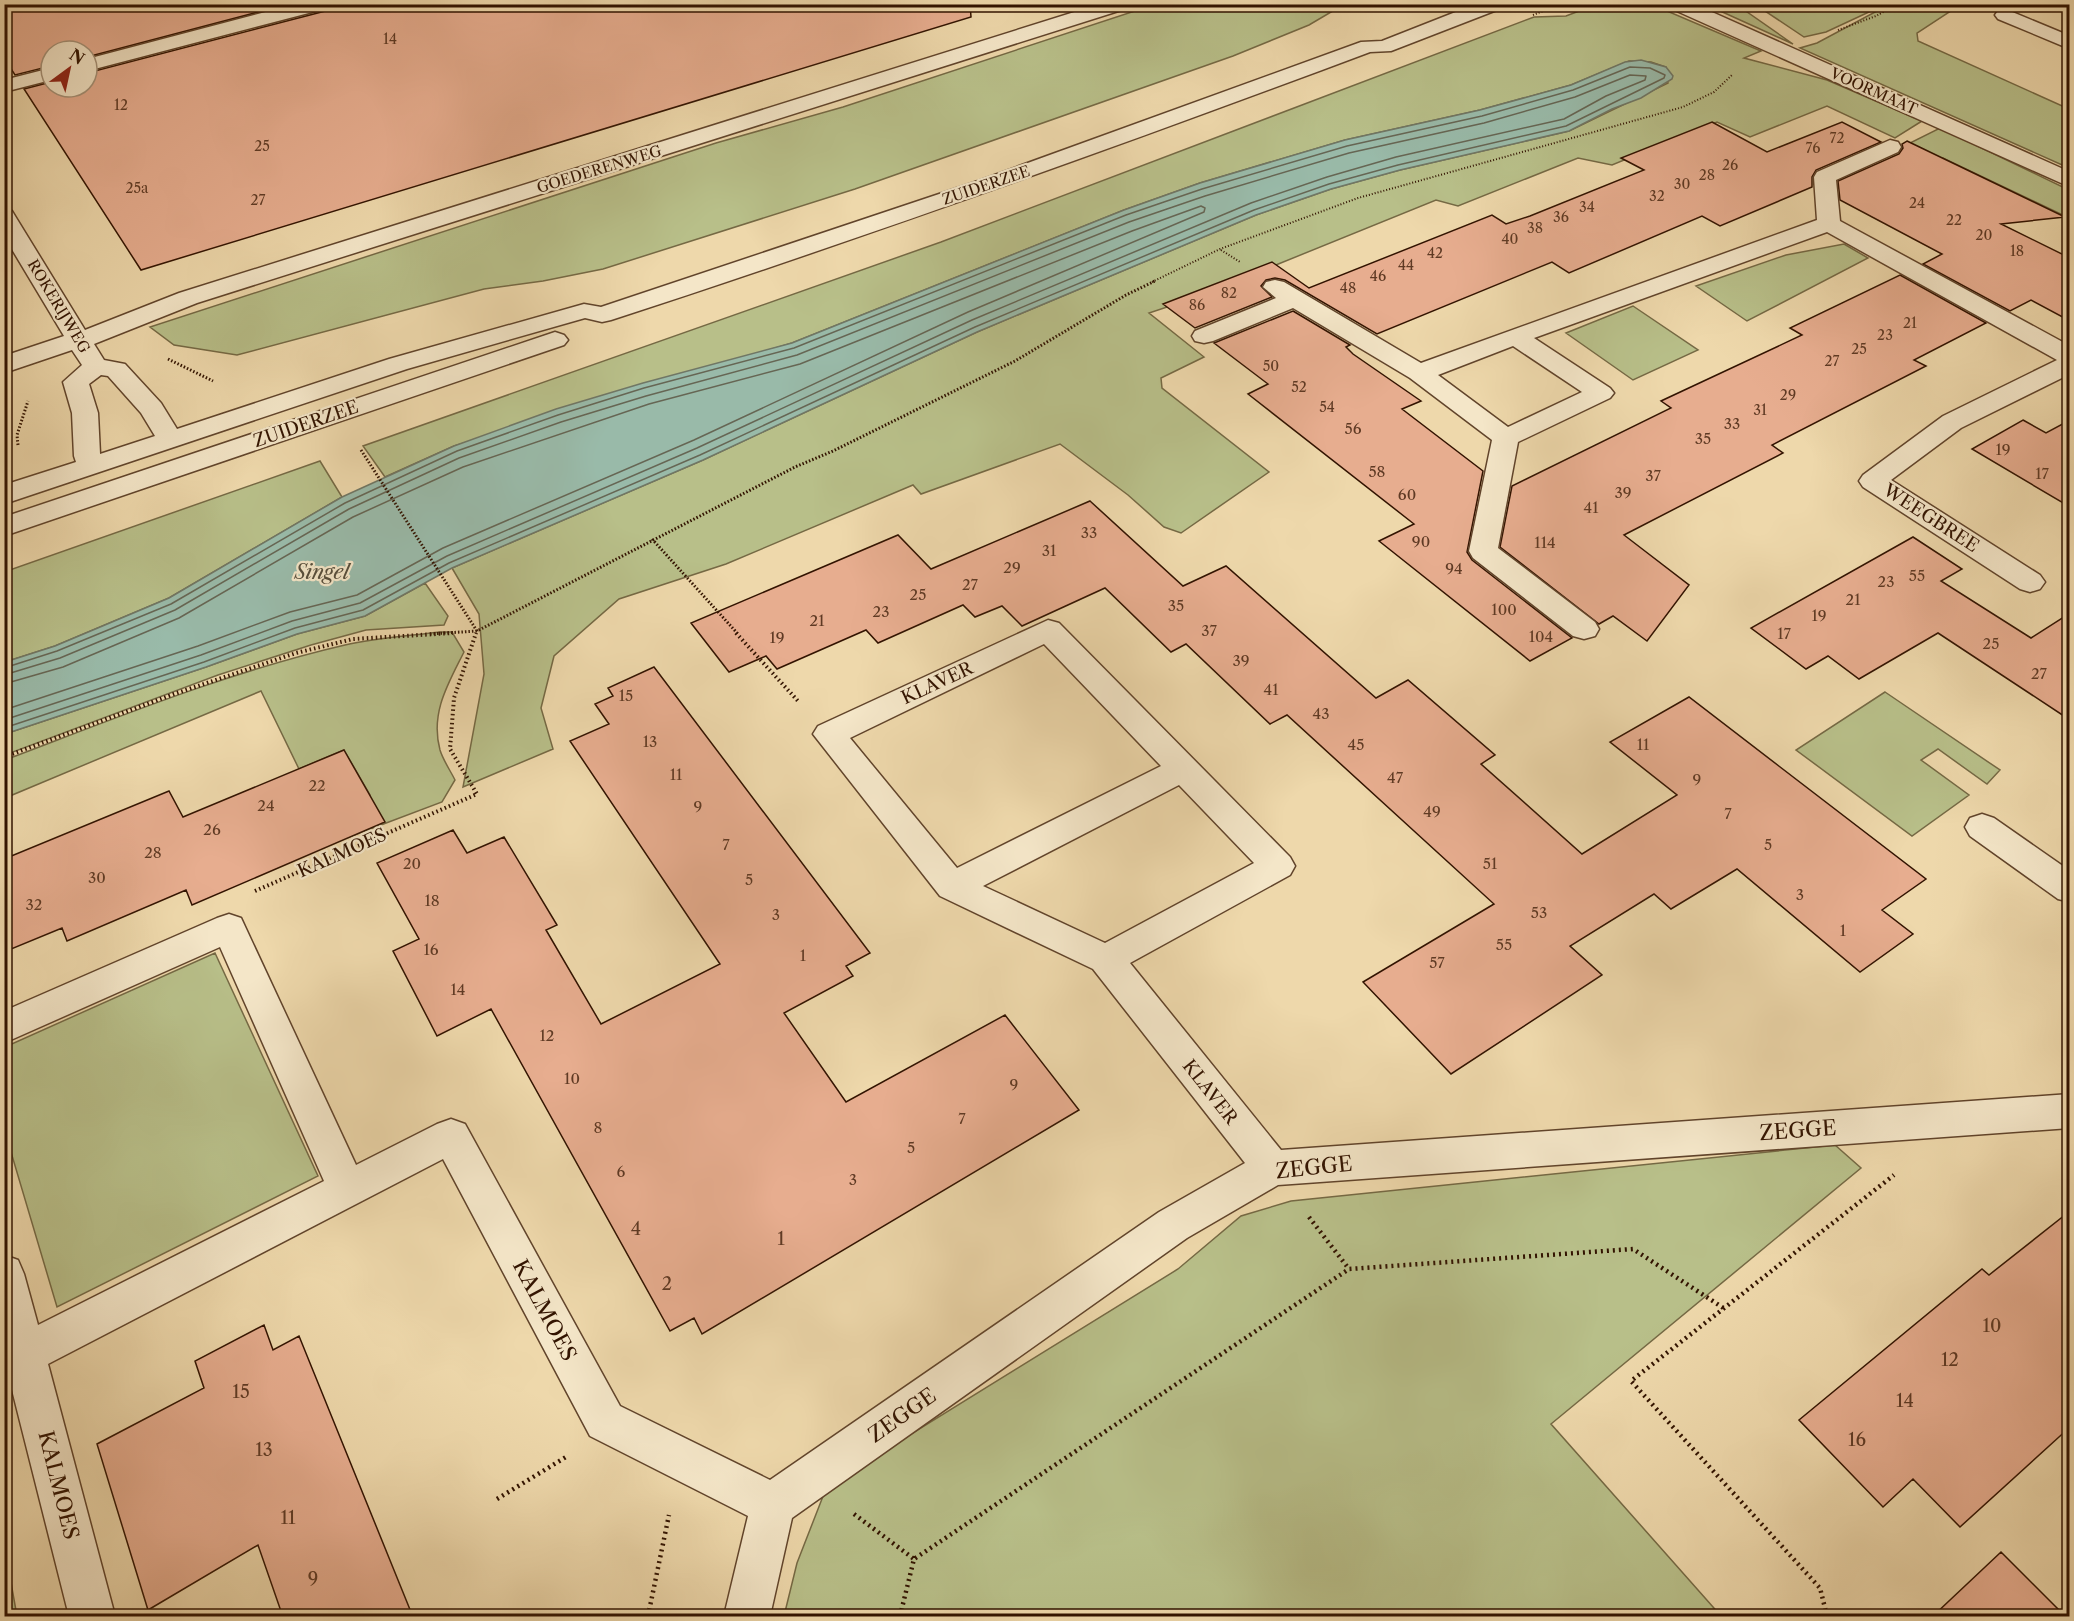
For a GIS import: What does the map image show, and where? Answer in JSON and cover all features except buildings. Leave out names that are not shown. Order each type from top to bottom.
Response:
[{"type":"street","points":[[99,62],[321,4]]},
{"type":"street","name":"GOEDERENWEG","points":[[4,364],[80,340],[188,298],[1121,4]]},
{"type":"street","name":"ZUIDERZEE","points":[[4,495],[398,364],[584,311],[602,315],[852,232],[1368,46],[1383,47],[1495,4]]},
{"type":"street","name":"VOORMAAT","points":[[1677,4],[2070,180]]},
{"type":"street","name":"ZUIDERZEE","points":[[1368,46],[1367,39],[1413,14]]},
{"type":"street","points":[[2005,15],[2070,44]]},
{"type":"street","points":[[4,86],[39,77]]},
{"type":"street","points":[[1830,224],[1825,177],[1890,147]]},
{"type":"street","name":"ROKERIJWEG","points":[[4,216],[94,367]]},
{"type":"street","points":[[1419,373],[1515,336],[1830,224],[2070,357]]},
{"type":"street","points":[[1204,336],[1283,293],[1419,373],[1506,438]]},
{"type":"street","name":"ZUIDERZEE","points":[[4,527],[596,326],[602,315]]},
{"type":"street","points":[[1506,438],[1601,393],[1515,336]]},
{"type":"street","name":"WEEGBREE","points":[[2030,582],[1873,481],[1952,422],[2070,364]]},
{"type":"street","name":"ROKERIJWEG","points":[[91,466],[87,456],[85,413],[76,382],[94,367],[116,369],[152,409],[170,439]]},
{"type":"street","points":[[1506,438],[1483,551],[1584,629]]},
{"type":"street","points":[[91,466],[146,478],[170,439]]},
{"type":"street","name":"KLAVER","points":[[1106,959],[1278,866],[1048,630],[829,735],[952,886],[1106,959],[1272,1168]]},
{"type":"street","points":[[952,886],[1184,768]]},
{"type":"street","points":[[1982,827],[2070,889]]},
{"type":"street","points":[[4,1028],[229,928],[347,1188]]},
{"type":"street","name":"ZEGGE","points":[[773,1505],[1173,1226],[1272,1168],[2070,1111]]},
{"type":"street","name":"KALMOES","points":[[26,1353],[451,1136],[605,1420],[773,1505]]},
{"type":"street","name":"KALMOES","points":[[4,1275],[26,1353],[92,1617]]},
{"type":"street","points":[[747,1617],[773,1505]]},
{"type":"path","points":[[1838,30],[1876,16],[1897,4]]},
{"type":"path","points":[[4,757],[174,694],[296,653],[353,639],[477,631],[795,467],[994,372],[1126,295],[1220,249],[1283,224],[1369,195],[1683,107],[1714,92],[1740,67]]},
{"type":"path","points":[[1220,249],[1245,266]]},
{"type":"path","points":[[366,457],[477,631]]},
{"type":"path","points":[[652,539],[829,735]]},
{"type":"path","name":"KALMOES","points":[[229,928],[234,900],[477,794],[450,749],[454,698],[477,631]]},
{"type":"path","points":[[1827,1617],[1820,1588],[1631,1381],[1894,1175],[1840,1127]]},
{"type":"path","points":[[900,1617],[914,1559],[1349,1269],[1633,1249],[1725,1309]]},
{"type":"path","points":[[497,1499],[617,1427]]},
{"type":"path","points":[[648,1617],[681,1459]]},
{"type":"path","points":[[809,1480],[914,1559]]},
{"type":"green space","points":[[1890,4],[1960,5],[1917,33],[1918,41],[2069,109],[2069,168],[1800,48],[1817,43]]},
{"type":"green space","points":[[1153,5],[1343,5],[1309,25],[1233,56],[855,189],[603,269],[543,281],[484,289],[237,355],[174,345],[150,327],[716,143],[843,107]]},
{"type":"green space","points":[[1595,5],[1653,5],[1761,51],[1744,58],[1827,80],[1922,121],[1895,138],[1827,106],[1750,137],[1717,122],[1612,165],[1578,158],[1458,206],[1436,200],[1197,297],[1149,313],[1204,357],[1161,378],[1162,388],[1269,472],[1181,533],[1164,527],[1128,495],[1060,444],[921,494],[913,485],[726,564],[619,599],[554,656],[541,708],[553,749],[463,787],[484,674],[479,614],[452,568],[703,460],[977,332],[1256,215],[1331,189],[1400,170],[1569,131],[1668,83],[1666,67],[1651,62],[1629,61],[1571,85],[1480,110],[1345,140],[1200,183],[1124,210],[792,343],[454,446],[385,477],[363,446],[941,242],[1534,17],[1566,16]]},
{"type":"green space","points":[[1707,5],[1737,5],[1793,44]]},
{"type":"green space","points":[[1756,5],[1884,5],[1826,32],[1804,37]]},
{"type":"green space","points":[[1940,128],[2069,190],[2069,218],[1943,158],[1916,167],[1888,154]]},
{"type":"green space","points":[[1844,244],[1868,258],[1747,321],[1696,286],[1786,255]]},
{"type":"green space","points":[[1633,306],[1698,350],[1633,380],[1566,333]]},
{"type":"green space","points":[[320,461],[342,497],[169,598],[55,646],[5,662],[4,572]]},
{"type":"green space","points":[[425,583],[448,616],[444,625],[366,630],[311,645],[218,675],[5,755],[5,734],[297,634],[365,616]]},
{"type":"green space","points":[[452,632],[464,652],[442,699],[437,724],[440,750],[455,780],[442,802],[349,837],[370,795],[344,750],[299,769],[261,691],[5,798],[5,760],[88,728],[215,682],[301,656],[368,641]]},
{"type":"green space","points":[[1885,692],[2000,770],[1987,784],[1938,749],[1921,760],[1969,795],[1912,836],[1796,750]]},
{"type":"green space","points":[[215,953],[318,1176],[57,1307],[5,1132],[5,1047]]},
{"type":"green space","points":[[1835,1145],[1861,1168],[1551,1424],[1721,1616],[784,1616],[797,1563],[827,1486],[1178,1269],[1241,1216],[1291,1201]]},
{"type":"green space","points":[[8,1566],[17,1616],[5,1616],[5,1568]]},
{"type":"water","name":"Singel","points":[[1641,60],[1666,67],[1673,76],[1672,79],[1641,98],[1612,109],[1569,131],[1400,170],[1331,189],[1256,215],[977,332],[703,460],[452,568],[365,616],[297,634],[5,734],[5,662],[55,646],[169,598],[342,497],[454,446],[556,409],[792,343],[1124,210],[1200,183],[1345,140],[1480,110],[1571,85],[1625,62]]}]
